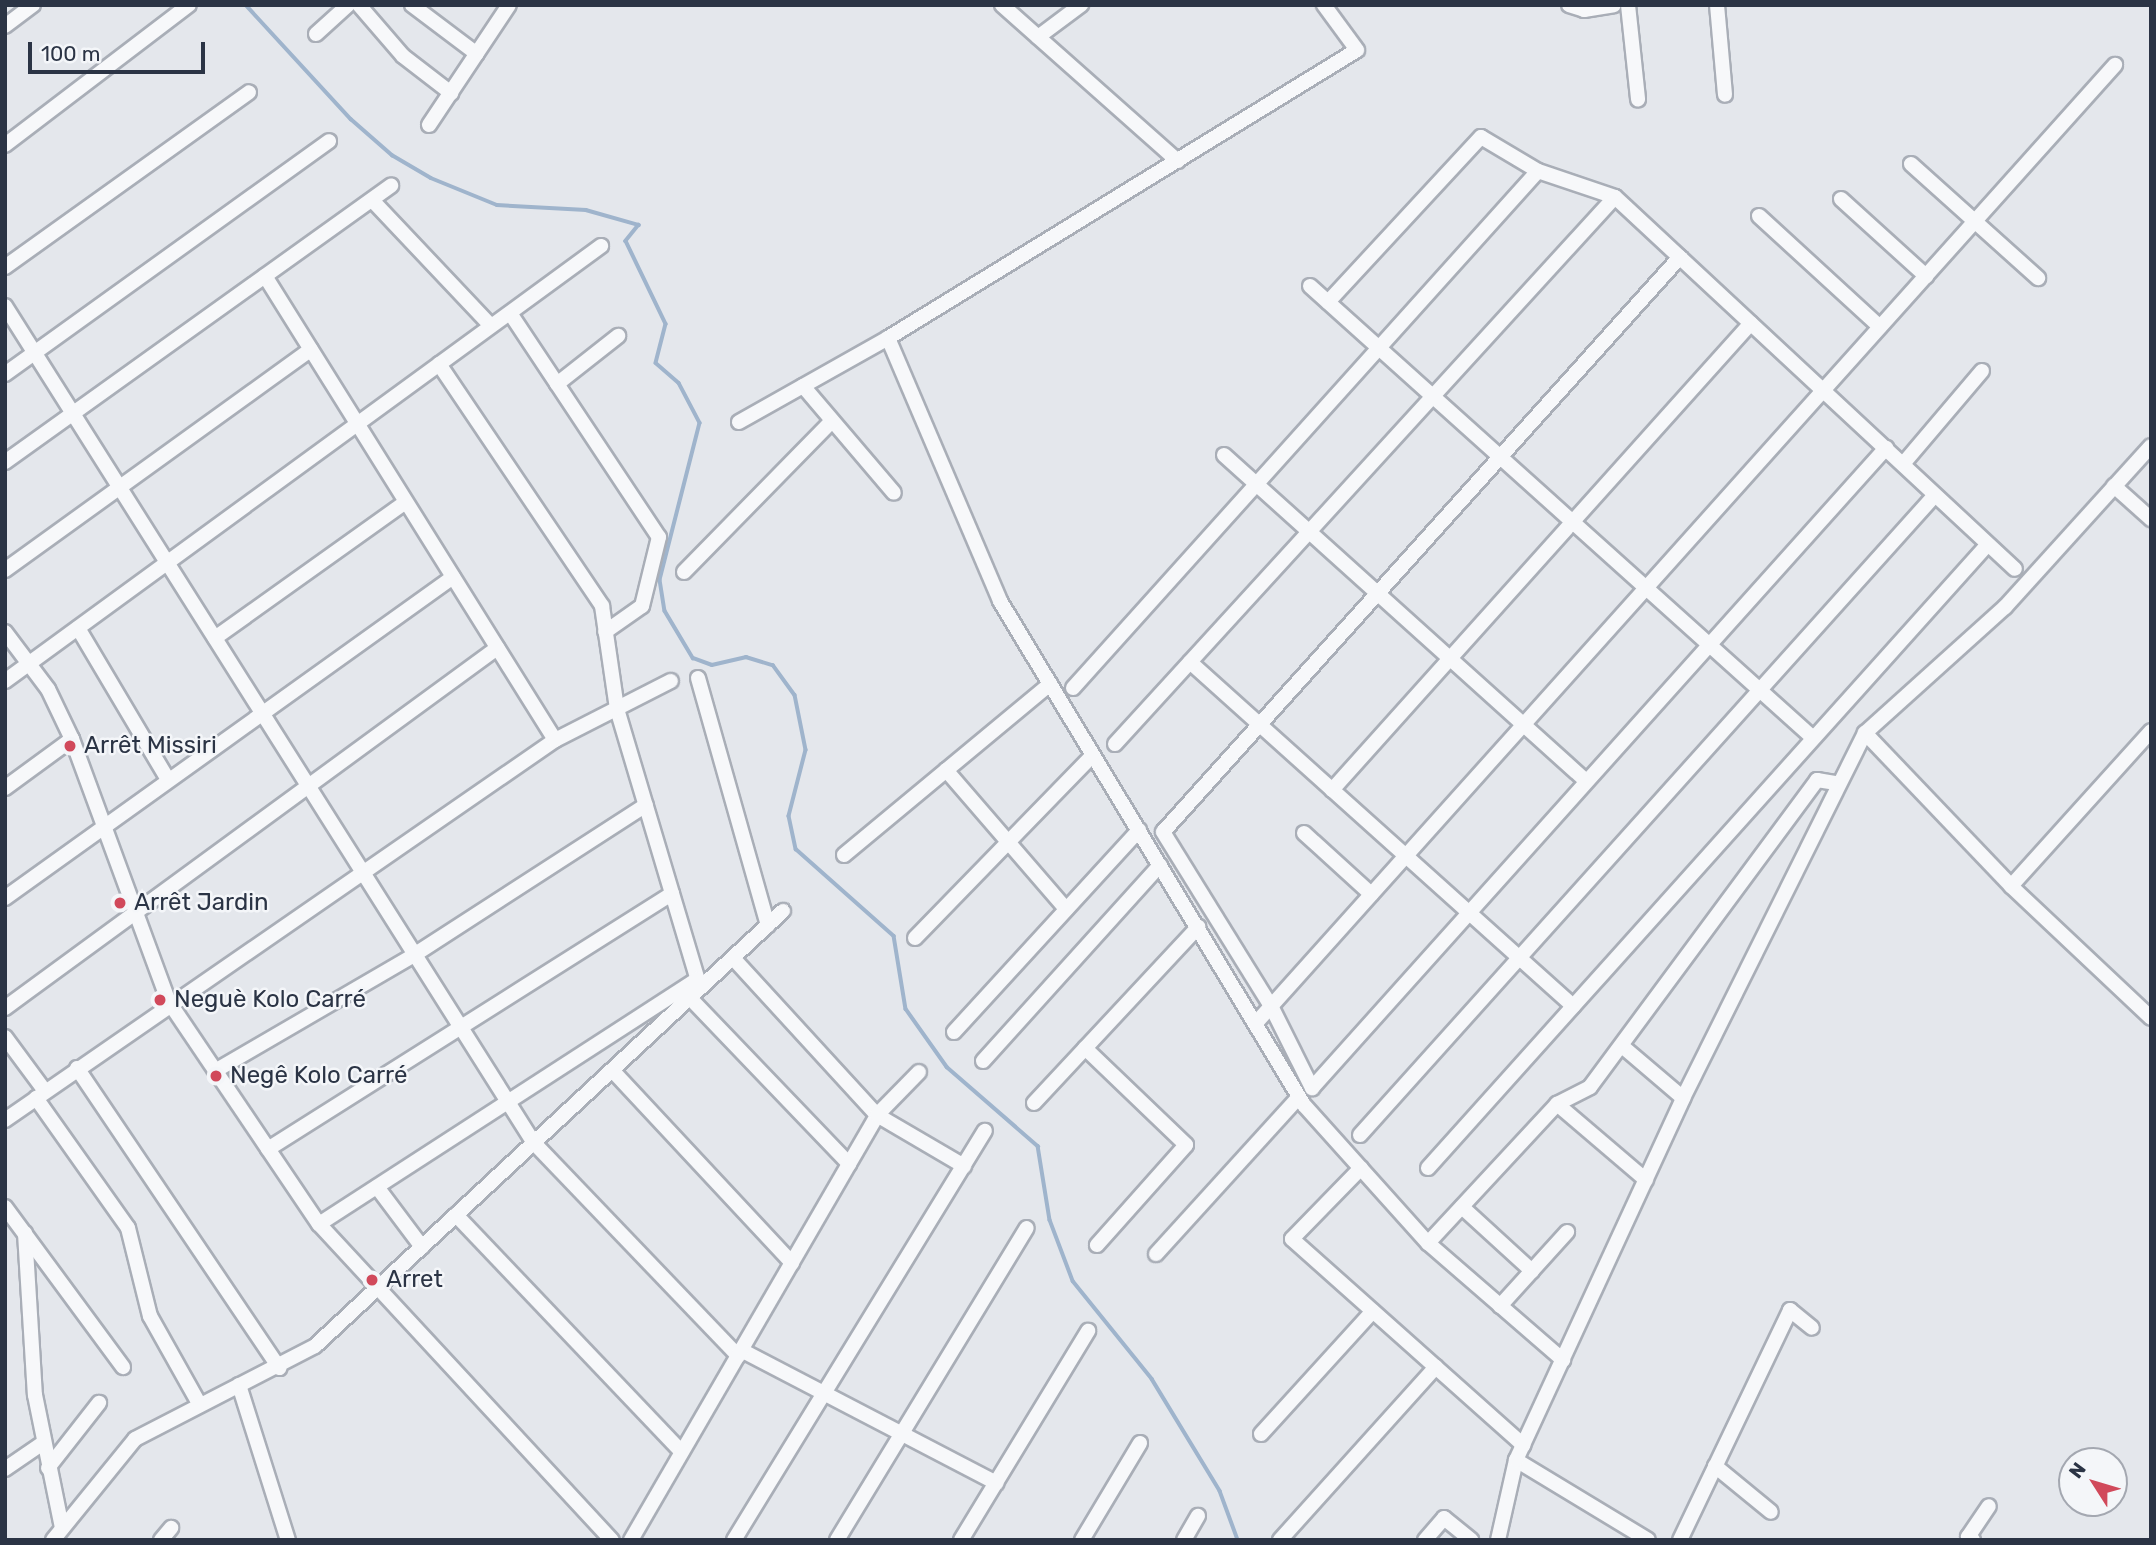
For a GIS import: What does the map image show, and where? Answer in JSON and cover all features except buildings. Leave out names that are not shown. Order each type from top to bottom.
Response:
[{"type":"street","points":[[7,21],[33,5]]},
{"type":"street","points":[[5,145],[189,5]]},
{"type":"street","points":[[316,34],[348,5]]},
{"type":"street","points":[[359,5],[403,57],[451,93]]},
{"type":"street","points":[[412,5],[477,54]]},
{"type":"street","points":[[429,125],[509,5]]},
{"type":"street","points":[[1002,5],[1178,161]]},
{"type":"street","points":[[1038,37],[1081,5]]},
{"type":"street","points":[[739,422],[888,338],[1357,50],[1324,5]]},
{"type":"street","points":[[1569,5],[1584,10],[1614,5]]},
{"type":"street","points":[[1628,5],[1638,99]]},
{"type":"street","points":[[1717,5],[1725,95]]},
{"type":"street","points":[[1256,1023],[2115,65]]},
{"type":"street","points":[[5,267],[249,92]]},
{"type":"street","points":[[1328,302],[1481,137],[1538,171],[1615,197],[2015,569]]},
{"type":"street","points":[[5,374],[329,141]]},
{"type":"street","points":[[1911,164],[2038,278]]},
{"type":"street","points":[[1073,688],[1538,171]]},
{"type":"street","points":[[5,462],[391,186]]},
{"type":"street","points":[[1115,744],[1615,197]]},
{"type":"street","points":[[1841,199],[1926,276]]},
{"type":"street","points":[[372,200],[491,326]]},
{"type":"street","points":[[1759,216],[1880,327]]},
{"type":"street","points":[[5,681],[601,246]]},
{"type":"street","points":[[1680,257],[1163,832],[1271,1006],[1311,1088],[1886,448]]},
{"type":"street","points":[[265,276],[555,740]]},
{"type":"street","points":[[1310,286],[1813,738]]},
{"type":"street","points":[[5,306],[534,1143],[740,1353],[996,1483]]},
{"type":"street","points":[[510,313],[659,537],[642,606],[605,632]]},
{"type":"street","points":[[1332,790],[1751,323]]},
{"type":"street","points":[[557,384],[618,336]]},
{"type":"street","points":[[888,338],[1000,601],[1299,1097],[1428,1243],[1563,1360]]},
{"type":"street","points":[[5,570],[311,349]]},
{"type":"street","points":[[439,364],[602,606],[617,709],[672,894],[696,988],[849,1164]]},
{"type":"street","points":[[1903,464],[1982,371]]},
{"type":"street","points":[[803,386],[894,493]]},
{"type":"street","points":[[684,572],[832,421]]},
{"type":"street","points":[[1498,1540],[1516,1460],[1683,1098],[1836,783],[1865,733],[2005,607],[2151,446]]},
{"type":"street","points":[[1224,456],[1587,781]]},
{"type":"street","points":[[2114,486],[2151,519]]},
{"type":"street","points":[[1360,1135],[1935,495]]},
{"type":"street","points":[[215,638],[406,502]]},
{"type":"street","points":[[1428,1168],[1988,544]]},
{"type":"street","points":[[5,898],[167,778],[453,577]]},
{"type":"street","points":[[78,628],[167,778]]},
{"type":"street","points":[[5,632],[29,664],[72,738],[169,1002],[215,1071],[319,1224],[612,1540]]},
{"type":"street","points":[[5,1008],[497,648]]},
{"type":"street","points":[[1190,662],[1573,1006]]},
{"type":"street","points":[[698,678],[768,925]]},
{"type":"street","points":[[5,1119],[169,1002],[555,740],[671,681]]},
{"type":"street","points":[[844,855],[1051,684]]},
{"type":"street","points":[[2011,886],[2151,731]]},
{"type":"street","points":[[1865,733],[2011,886],[2151,1018]]},
{"type":"street","points":[[5,788],[72,738]]},
{"type":"street","points":[[915,938],[1093,755]]},
{"type":"street","points":[[946,770],[1066,909]]},
{"type":"street","points":[[1428,1243],[1558,1104],[1590,1087],[1817,780],[1836,783]]},
{"type":"street","points":[[215,1071],[414,955],[646,805]]},
{"type":"street","points":[[954,1032],[1139,830]]},
{"type":"street","points":[[1304,833],[1371,894]]},
{"type":"street","points":[[982,1061],[1160,865]]},
{"type":"street","points":[[268,1149],[458,1025],[672,894]]},
{"type":"street","points":[[57,1534],[135,1439],[239,1385],[279,1368],[315,1346],[612,1070],[696,988],[783,911]]},
{"type":"street","points":[[1034,1103],[1198,927]]},
{"type":"street","points":[[733,958],[877,1115],[964,1166]]},
{"type":"street","points":[[319,1224],[508,1102],[696,988]]},
{"type":"street","points":[[5,1037],[128,1228],[150,1316],[200,1405]]},
{"type":"street","points":[[1622,1046],[1683,1098]]},
{"type":"street","points":[[1085,1048],[1186,1145],[1097,1245]]},
{"type":"street","points":[[76,1068],[279,1368]]},
{"type":"street","points":[[612,1070],[792,1263]]},
{"type":"street","points":[[631,1540],[877,1115],[919,1072]]},
{"type":"street","points":[[1156,1254],[1299,1097]]},
{"type":"street","points":[[1558,1104],[1646,1180]]},
{"type":"street","points":[[734,1540],[985,1131]]},
{"type":"street","points":[[1360,1168],[1292,1239],[1523,1445]]},
{"type":"street","points":[[377,1187],[422,1247]]},
{"type":"street","points":[[5,1207],[123,1367]]},
{"type":"street","points":[[1462,1207],[1532,1271]]},
{"type":"street","points":[[456,1215],[682,1452]]},
{"type":"street","points":[[837,1540],[1027,1228]]},
{"type":"street","points":[[1500,1306],[1567,1232]]},
{"type":"street","points":[[24,1233],[43,1443],[57,1534]]},
{"type":"street","points":[[1680,1540],[1790,1310],[1812,1328]]},
{"type":"street","points":[[1261,1434],[1373,1311]]},
{"type":"street","points":[[961,1540],[1088,1331]]},
{"type":"street","points":[[1280,1540],[1436,1367]]},
{"type":"street","points":[[239,1385],[288,1540]]},
{"type":"street","points":[[48,1468],[99,1403]]},
{"type":"street","points":[[5,1469],[43,1443]]},
{"type":"street","points":[[1082,1540],[1140,1443]]},
{"type":"street","points":[[1516,1460],[1648,1540]]},
{"type":"street","points":[[1715,1466],[1771,1513]]},
{"type":"street","points":[[1973,1540],[1968,1536],[1989,1506]]},
{"type":"street","points":[[1184,1540],[1198,1516]]},
{"type":"street","points":[[1425,1540],[1444,1518],[1471,1540]]},
{"type":"waterway","points":[[246,5],[351,119],[392,155],[431,178],[497,205],[586,210],[639,225],[626,241],[666,324],[656,363],[679,383],[700,423],[660,580],[665,611],[693,658],[712,665],[746,657],[773,665],[795,695],[806,750],[789,816],[796,849],[894,936],[906,1009],[947,1067],[1038,1146],[1050,1220],[1073,1281],[1152,1379],[1220,1491],[1238,1540]]},
{"type":"place","name":"Arrêt Missiri","points":[[70,746]]},
{"type":"place","name":"Arrêt Jardin","points":[[120,903]]},
{"type":"place","name":"Neguè Kolo Carré","points":[[160,1000]]},
{"type":"place","name":"Negê Kolo Carré","points":[[216,1076]]},
{"type":"place","name":"Arret","points":[[372,1280]]}]
